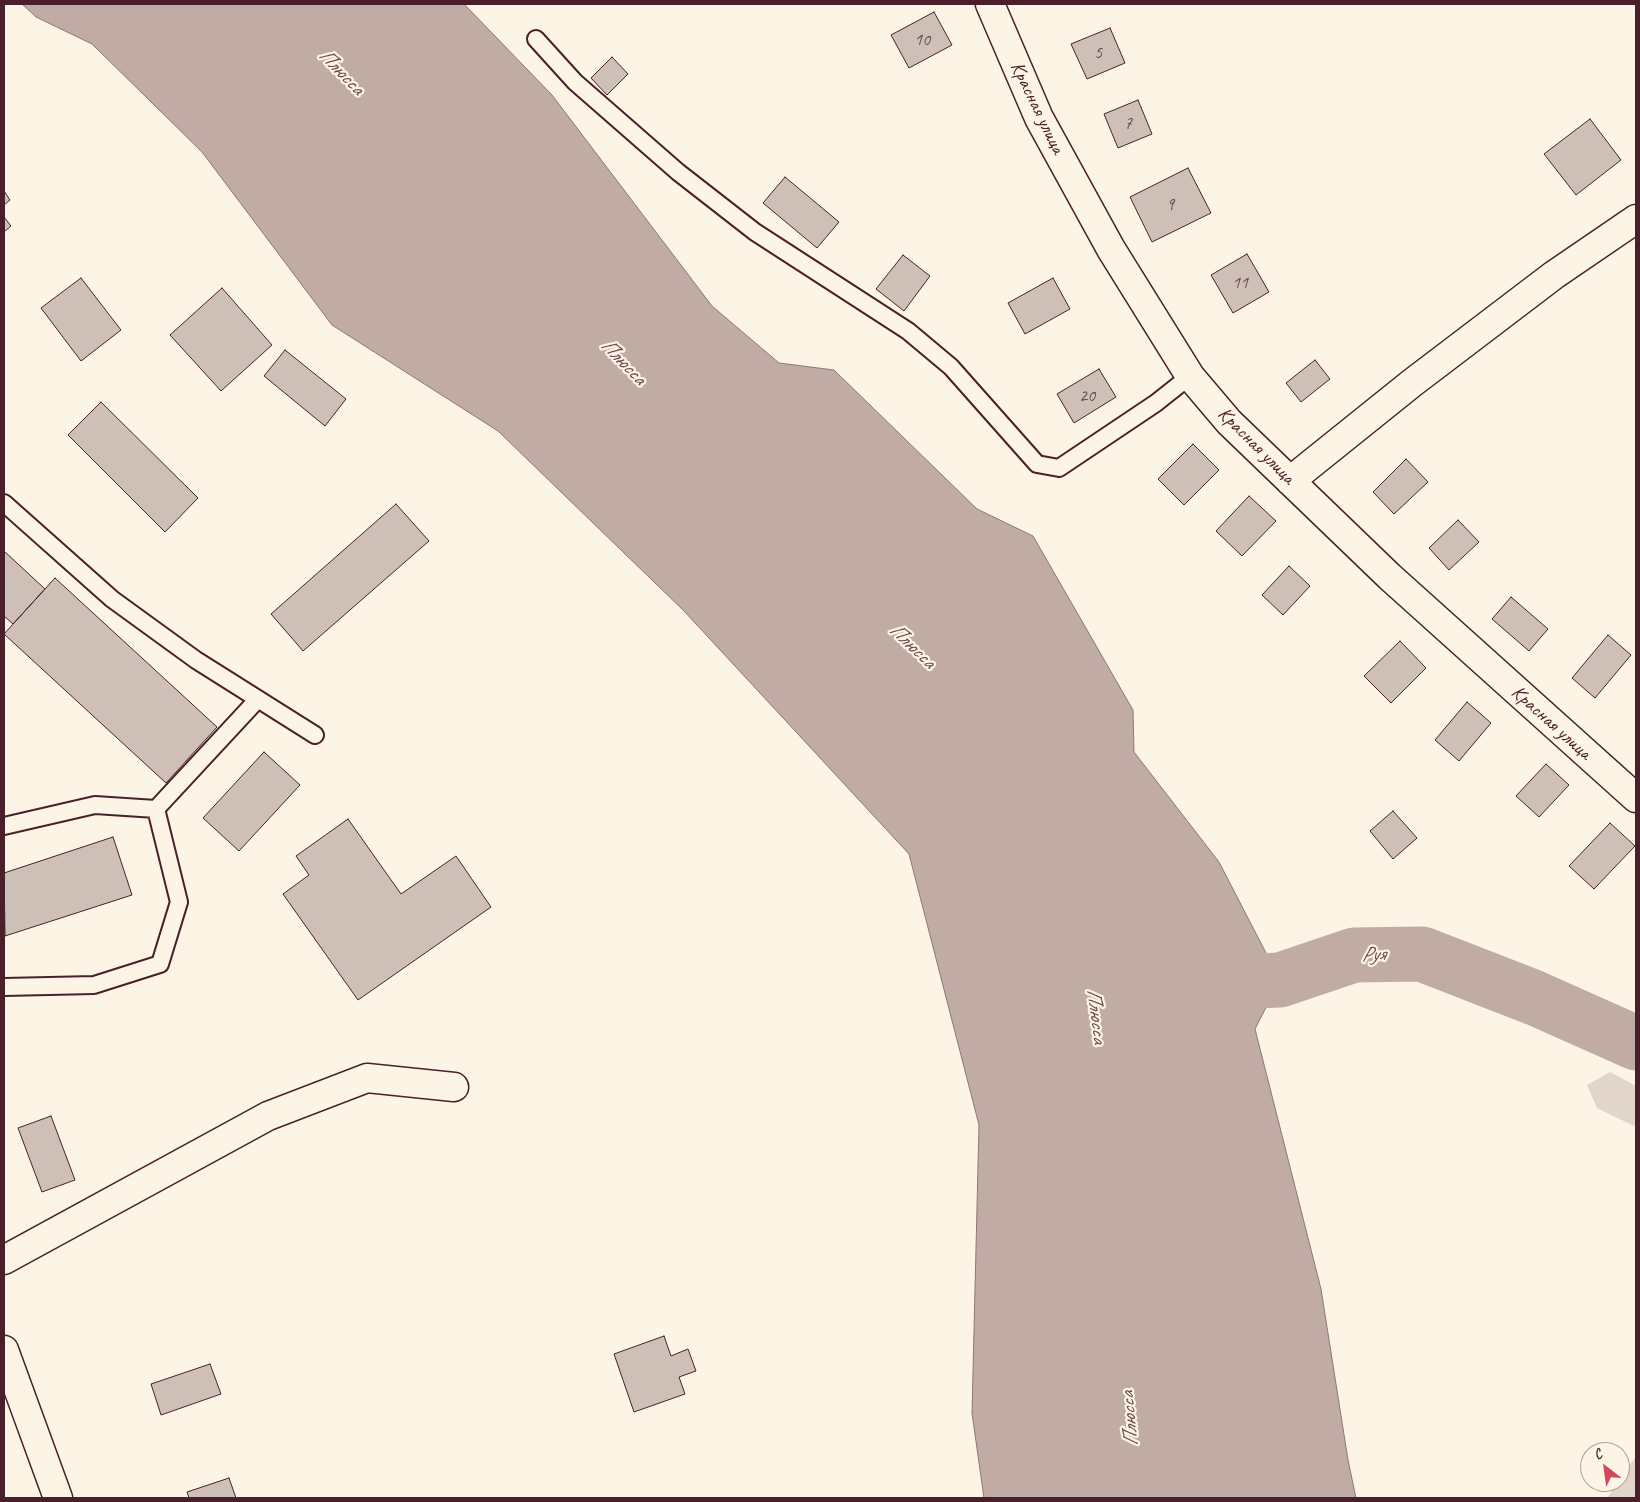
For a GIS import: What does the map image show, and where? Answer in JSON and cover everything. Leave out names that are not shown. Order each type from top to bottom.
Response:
[{"type":"street","name":"Красная улица","points":[[990,4],[1039,118],[1111,249],[1190,376],[1229,422],[1390,578],[1636,798]]},
{"type":"street","points":[[1290,480],[1412,383],[1554,275],[1636,218]]},
{"type":"street","points":[[4,1260],[268,1116],[367,1078],[454,1087]]},
{"type":"street","points":[[4,1350],[58,1498]]},
{"type":"lane","points":[[536,39],[575,82],[678,172],[755,232],[908,331],[951,367],[1037,464],[1059,468],[1156,403],[1190,376]]},
{"type":"lane","points":[[4,503],[112,599],[196,660],[315,735]]},
{"type":"lane","points":[[156,809],[258,699]]},
{"type":"lane","points":[[4,826],[96,805],[156,809]]},
{"type":"lane","points":[[4,986],[94,985],[160,964],[179,902],[156,809]]},
{"type":"shaded area","points":[[1610,1072],[1636,1086],[1636,1127],[1597,1108],[1587,1085]]},
{"type":"shaded area","points":[[1636,1456],[1636,1498],[1607,1498],[1611,1492],[1630,1492],[1630,1465]]},
{"type":"water","name":"Плюсса","points":[[22,4],[464,4],[552,95],[712,306],[779,363],[834,370],[977,509],[1033,536],[1133,710],[1134,752],[1219,862],[1280,980],[1255,1029],[1321,1289],[1348,1460],[1356,1498],[984,1498],[972,1413],[979,1125],[909,854],[684,611],[498,431],[332,325],[202,152],[92,44],[36,17]]},
{"type":"building","points":[[934,12],[952,45],[909,68],[891,35]]},
{"type":"building","points":[[1110,28],[1125,63],[1087,79],[1071,44]]},
{"type":"building","points":[[612,57],[628,74],[607,95],[591,78]]},
{"type":"building","points":[[1138,100],[1152,134],[1118,148],[1104,114]]},
{"type":"building","points":[[1590,119],[1621,160],[1576,195],[1544,154]]},
{"type":"building","points":[[1188,168],[1211,213],[1152,242],[1130,197]]},
{"type":"building","points":[[785,177],[839,222],[817,248],[763,203]]},
{"type":"building","points":[[4,191],[10,200],[4,205]]},
{"type":"building","points":[[4,217],[11,226],[4,232]]},
{"type":"building","points":[[1247,254],[1269,292],[1233,313],[1211,275]]},
{"type":"building","points":[[903,255],[930,276],[904,311],[876,289]]},
{"type":"building","points":[[81,278],[121,330],[81,361],[41,308]]},
{"type":"building","points":[[1053,278],[1070,309],[1025,334],[1008,303]]},
{"type":"building","points":[[222,288],[272,345],[221,391],[170,335]]},
{"type":"building","points":[[285,350],[346,399],[325,426],[264,376]]},
{"type":"building","points":[[1315,360],[1330,379],[1301,402],[1286,383]]},
{"type":"building","points":[[1099,369],[1116,397],[1074,423],[1057,394]]},
{"type":"building","points":[[101,402],[198,498],[165,532],[68,435]]},
{"type":"building","points":[[1193,444],[1219,470],[1184,505],[1158,479]]},
{"type":"building","points":[[1406,459],[1428,482],[1394,514],[1373,492]]},
{"type":"building","points":[[1249,496],[1276,521],[1242,556],[1216,531]]},
{"type":"building","points":[[396,504],[429,541],[303,651],[271,614]]},
{"type":"building","points":[[1458,520],[1479,542],[1449,570],[1429,548]]},
{"type":"building","points":[[4,551],[45,589],[13,624],[4,616]]},
{"type":"building","points":[[1289,566],[1310,586],[1283,615],[1262,595]]},
{"type":"building","points":[[55,578],[217,727],[166,783],[4,634]]},
{"type":"building","points":[[1511,597],[1548,629],[1529,651],[1492,619]]},
{"type":"building","points":[[1608,635],[1631,655],[1595,698],[1572,678]]},
{"type":"building","points":[[1400,641],[1426,668],[1391,703],[1364,676]]},
{"type":"building","points":[[1467,702],[1491,723],[1459,761],[1435,740]]},
{"type":"building","points":[[264,752],[300,785],[239,851],[203,818]]},
{"type":"building","points":[[1546,764],[1569,785],[1539,817],[1516,796]]},
{"type":"building","points":[[1393,811],[1417,838],[1393,859],[1370,831]]},
{"type":"building","points":[[348,819],[401,894],[456,856],[491,907],[358,1000],[283,894],[309,875],[296,856]]},
{"type":"building","points":[[1610,823],[1635,846],[1594,889],[1569,866]]},
{"type":"building","points":[[113,837],[132,895],[5,936],[4,873]]},
{"type":"building","points":[[51,1116],[75,1180],[42,1192],[18,1128]]},
{"type":"building","points":[[664,1336],[671,1356],[688,1349],[696,1371],[679,1377],[685,1394],[634,1412],[614,1354]]},
{"type":"building","points":[[210,1364],[221,1394],[161,1415],[151,1384]]},
{"type":"building","points":[[229,1478],[236,1498],[189,1498],[187,1492]]},
{"type":"waterway","name":"Руя","points":[[1204,983],[1280,980],[1354,955],[1422,954],[1535,998],[1636,1043]]}]
